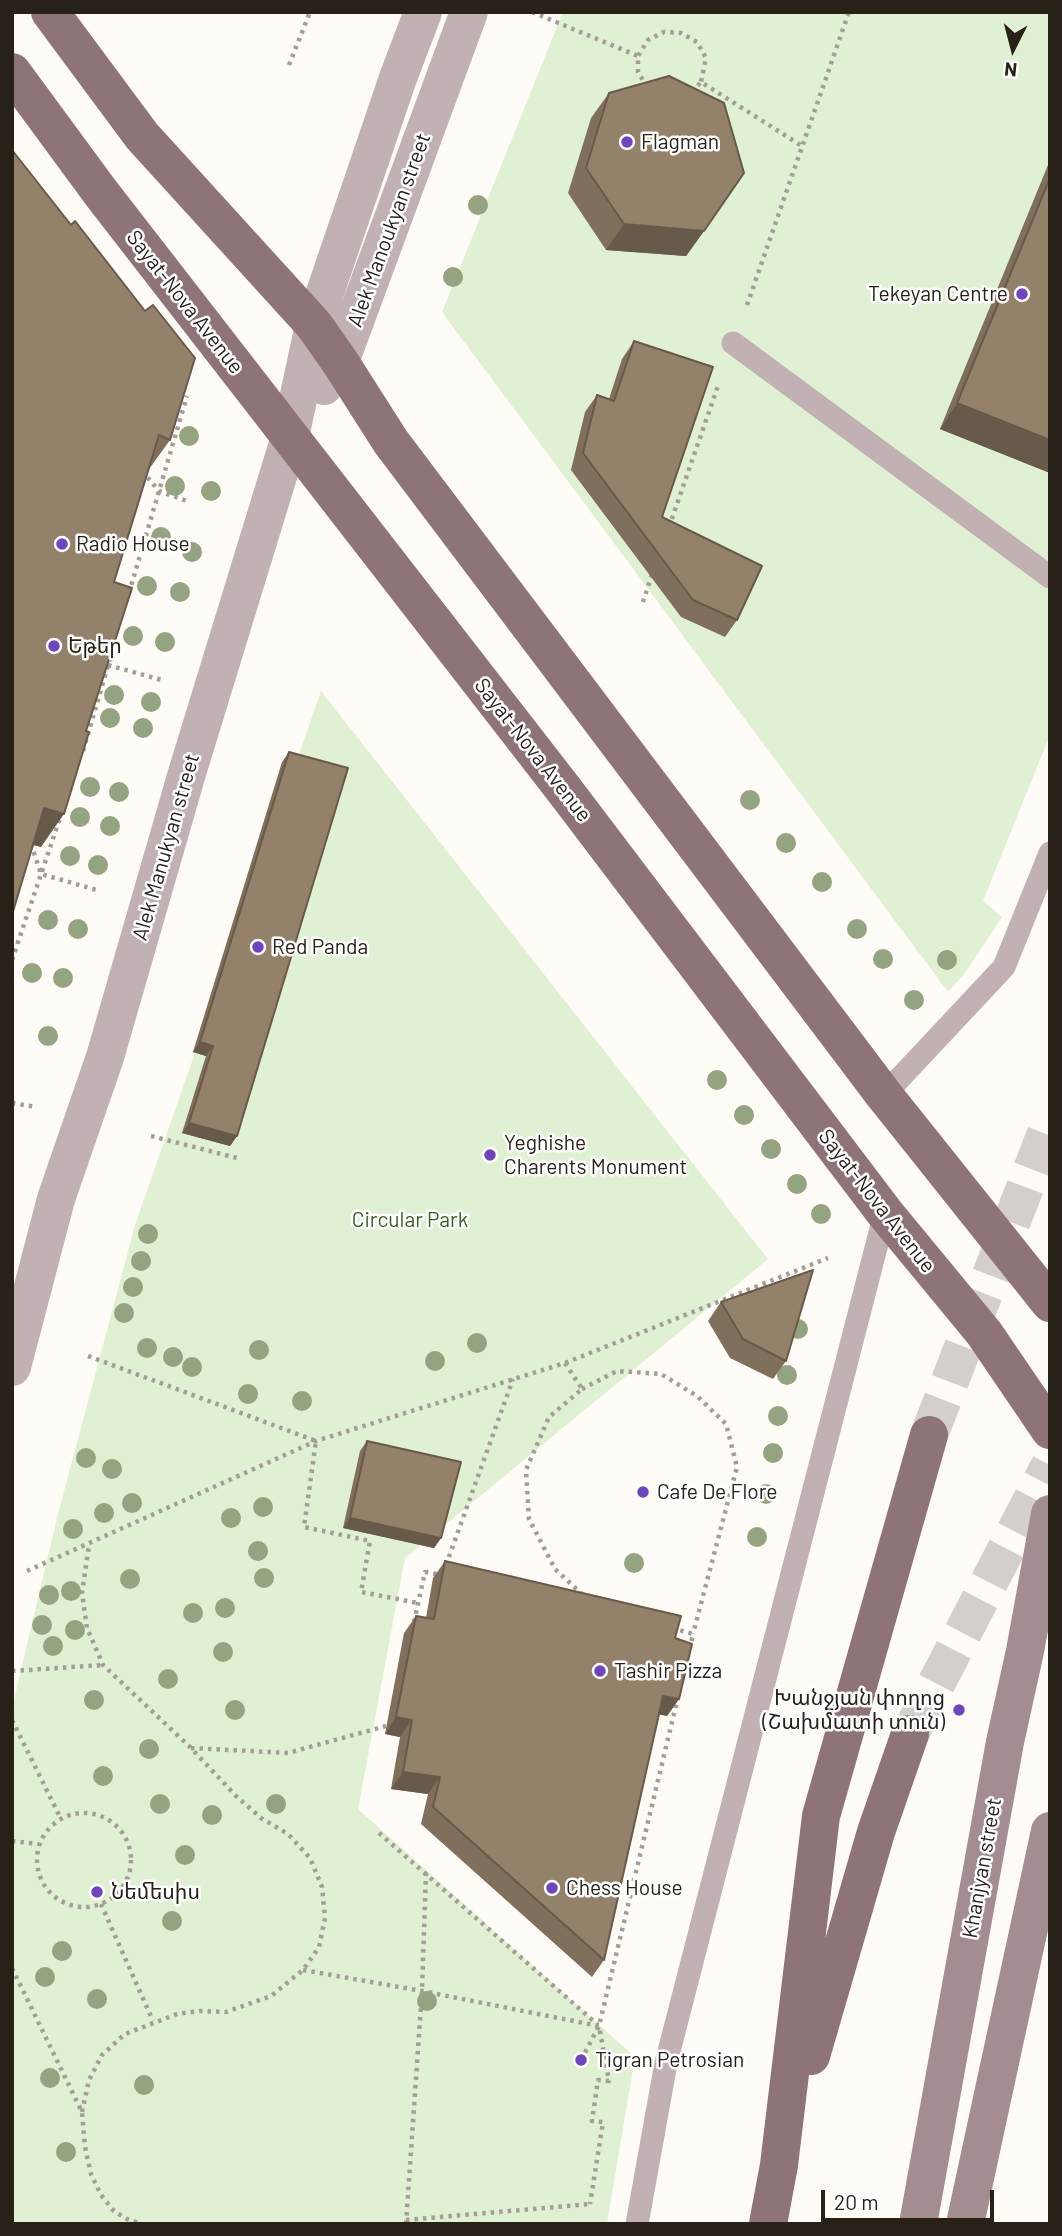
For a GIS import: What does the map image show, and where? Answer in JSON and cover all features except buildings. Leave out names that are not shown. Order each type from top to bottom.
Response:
[{"type":"main road","points":[[50,12],[142,136],[314,325],[391,442],[884,1095],[1050,1303]]},
{"type":"main road","name":"Sayat-Nova Avenue","points":[[12,72],[101,193],[565,791],[884,1213],[984,1334],[1050,1430]]},
{"type":"main road","points":[[768,2224],[779,2165],[821,1816],[929,1435]]},
{"type":"main road","name":"Khanjyan street","points":[[918,2224],[1005,1742],[1050,1514]]},
{"type":"main road","points":[[779,2165],[876,1832],[910,1734]]},
{"type":"main road","points":[[965,2224],[1050,1831]]},
{"type":"street","name":"Alek Manoukyan street","points":[[314,325],[423,12]]},
{"type":"street","name":"Alek Manoukyan street","points":[[290,437],[340,362],[469,12]]},
{"type":"street","name":"Alek Manukyan street","points":[[12,1367],[56,1199],[105,1057],[187,773],[290,437],[314,325]]},
{"type":"lane","points":[[733,343],[1050,578]]},
{"type":"lane","points":[[884,1095],[1004,967],[1050,853]]},
{"type":"lane","points":[[637,2224],[666,2063],[884,1213]]},
{"type":"path","points":[[289,65],[310,12]]},
{"type":"path","points":[[532,12],[638,56]]},
{"type":"path","points":[[649,89],[638,72],[638,56],[648,40],[664,32],[681,33],[697,42],[706,58],[701,82],[689,95]]},
{"type":"path","points":[[701,82],[802,146]]},
{"type":"path","points":[[127,600],[187,396]]},
{"type":"path","points":[[145,459],[141,470],[159,491],[187,501]]},
{"type":"path","points":[[79,764],[116,639]]},
{"type":"path","points":[[108,665],[165,681]]},
{"type":"path","points":[[12,960],[62,813]]},
{"type":"path","points":[[34,832],[31,844],[41,874]]},
{"type":"path","points":[[41,874],[101,892]]},
{"type":"path","points":[[12,1103],[37,1107]]},
{"type":"path","points":[[151,1136],[237,1158]]},
{"type":"path","points":[[27,1571],[316,1441],[565,1363],[836,1255]]},
{"type":"path","points":[[88,1356],[316,1441]]},
{"type":"path","points":[[565,1363],[582,1389]]},
{"type":"path","points":[[591,1602],[555,1569],[528,1519],[526,1470],[549,1417],[582,1389],[617,1371],[661,1374],[697,1396],[726,1424],[737,1466],[687,1661]]},
{"type":"path","points":[[442,1575],[514,1378]]},
{"type":"path","points":[[316,1441],[304,1527],[370,1541],[361,1592],[418,1603]]},
{"type":"path","points":[[89,1545],[82,1592],[87,1628],[103,1665],[236,1796],[261,1818],[288,1834],[310,1858],[322,1887],[326,1918],[319,1947],[303,1970],[271,1996],[226,2011],[177,2014],[153,2021],[125,2034],[102,2055],[89,2080],[82,2112],[91,2174],[101,2195],[114,2211],[126,2221],[142,2224]]},
{"type":"path","points":[[413,1626],[425,1572],[455,1578]]},
{"type":"path","points":[[667,1627],[693,1634]]},
{"type":"path","points":[[12,1671],[103,1665]]},
{"type":"path","points":[[581,2060],[599,2026],[680,1688]]},
{"type":"path","points":[[12,1720],[61,1819]]},
{"type":"path","points":[[190,1748],[288,1753],[386,1726]]},
{"type":"path","points":[[91,1813],[106,1818],[118,1827],[127,1840],[131,1855],[130,1870],[124,1885],[114,1897],[101,1904],[86,1907],[69,1905],[55,1898],[45,1886],[38,1872],[38,1844],[61,1819],[75,1814],[91,1813]]},
{"type":"path","points":[[379,1833],[599,2026],[608,2081],[598,2080],[593,2111],[592,2121],[603,2122],[590,2204]]},
{"type":"path","points":[[12,1841],[38,1844]]},
{"type":"path","points":[[426,1872],[422,1991],[406,2222],[641,2200]]},
{"type":"path","points":[[101,1904],[153,2021]]},
{"type":"path","points":[[12,1968],[82,2112]]},
{"type":"path","points":[[303,1970],[599,2026]]},
{"type":"green space","points":[[563,12],[1050,12],[1050,735],[983,901],[1002,917],[965,973],[948,992],[442,312]]},
{"type":"green space","name":"Circular Park","points":[[321,691],[768,1259],[405,1558],[358,1809],[635,2057],[607,2224],[12,2224],[12,1708],[58,1514],[135,1225]]},
{"type":"tunnel","points":[[929,1435],[1050,1123]]},
{"type":"tunnel","points":[[910,1734],[1050,1465]]},
{"type":"place","name":"Flagman","points":[[627,142]]},
{"type":"place","name":"Tekeyan Centre","points":[[1022,294]]},
{"type":"place","name":"Radio House","points":[[62,544]]},
{"type":"place","name":"Եթեր","points":[[54,646]]},
{"type":"place","name":"Red Panda","points":[[258,947]]},
{"type":"place","name":"Yeghishe Charents Monument","points":[[490,1155]]},
{"type":"place","name":"Cafe De Flore","points":[[643,1492]]},
{"type":"place","name":"Tashir Pizza","points":[[600,1671]]},
{"type":"place","name":"Խանջյան փողոց (Շախմատի տուն)","points":[[959,1710]]},
{"type":"place","name":"Chess House","points":[[552,1888]]},
{"type":"place","name":"Նեմեսիս","points":[[97,1892]]},
{"type":"place","name":"Tigran Petrosian","points":[[581,2060]]}]
